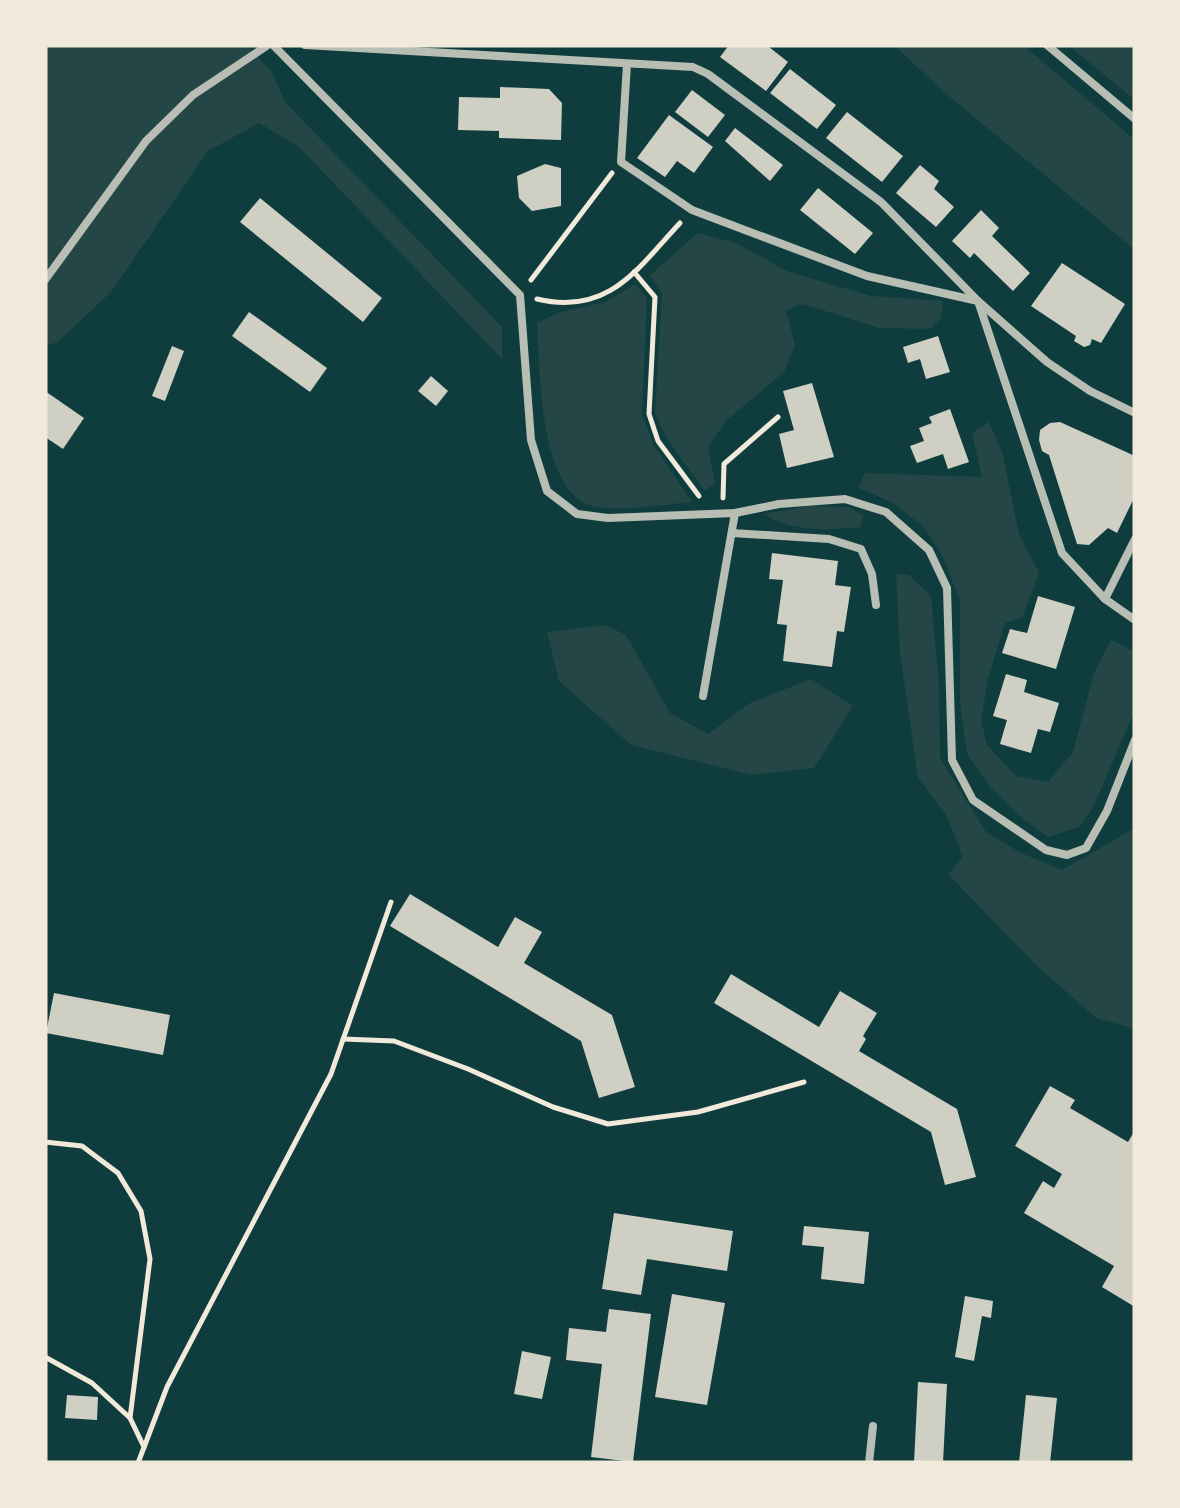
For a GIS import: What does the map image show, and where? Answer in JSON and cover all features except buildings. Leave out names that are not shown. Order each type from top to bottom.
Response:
[{"type":"lane","points":[[45,280],[146,141],[193,95],[271,45],[520,294],[531,440],[547,491],[577,514],[608,518],[735,513],[779,504],[845,499],[886,512],[929,550],[947,588],[952,760],[974,800],[1046,850],[1067,855],[1086,848],[1107,811],[1135,740]]},
{"type":"lane","points":[[305,45],[693,67],[708,74],[881,202],[978,301],[1047,362],[1090,391],[1135,413]]},
{"type":"lane","points":[[1046,45],[1135,119]]},
{"type":"lane","points":[[627,64],[621,162],[692,210],[867,276],[978,301]]},
{"type":"lane","points":[[978,301],[1062,554],[1105,600],[1135,620]]},
{"type":"lane","points":[[703,696],[735,513]]},
{"type":"lane","points":[[732,533],[829,539],[860,550],[872,574],[876,605]]},
{"type":"lane","points":[[1105,600],[1135,540]]},
{"type":"lane","points":[[869,1463],[873,1426]]},
{"type":"path","points":[[621,162],[520,294],[554,303],[589,300],[621,286],[692,210]]},
{"type":"path","points":[[634,272],[654,298],[649,414],[658,441],[713,514],[723,498],[724,464],[778,416]]},
{"type":"path","points":[[138,1463],[167,1386],[330,1074],[391,902]]},
{"type":"path","points":[[343,1039],[394,1041],[553,1107],[608,1124],[698,1112],[804,1082]]},
{"type":"path","points":[[45,1142],[82,1146],[118,1173],[141,1211],[150,1258],[130,1418]]},
{"type":"path","points":[[45,1357],[92,1383],[130,1418],[144,1447]]},
{"type":"shaded area","points":[[45,45],[247,45],[272,72],[285,102],[502,327],[502,359],[299,147],[259,123],[208,151],[111,292],[58,342],[45,346]]},
{"type":"shaded area","points":[[894,45],[1023,45],[1135,140],[1135,250],[944,92]]},
{"type":"shaded area","points":[[1068,45],[1135,45],[1135,100]]},
{"type":"shaded area","points":[[698,233],[736,243],[789,272],[871,296],[943,301],[941,318],[930,329],[879,328],[803,304],[786,310],[795,346],[784,372],[727,420],[708,446],[715,483],[705,491],[665,436],[655,412],[662,294],[650,275]]},
{"type":"shaded area","points":[[635,284],[647,298],[642,414],[653,444],[692,502],[621,508],[594,506],[569,490],[550,447],[541,394],[537,323],[557,313],[606,302]]},
{"type":"shaded area","points":[[989,422],[1002,451],[1019,534],[1039,573],[1022,618],[1005,623],[988,679],[981,720],[987,745],[1016,776],[1048,782],[1073,752],[1094,673],[1111,640],[1135,652],[1135,710],[1093,808],[1079,827],[1048,837],[990,787],[967,754],[960,703],[960,601],[942,555],[923,526],[891,502],[859,488],[864,473],[982,477],[972,433]]},
{"type":"shaded area","points":[[809,506],[849,507],[863,515],[861,527],[799,527],[764,514]]},
{"type":"shaded area","points":[[896,574],[909,575],[931,596],[939,684],[940,758],[986,832],[1021,853],[1062,870],[1135,828],[1135,1029],[1096,1018],[1036,965],[948,874],[963,857],[946,814],[918,778],[900,653]]},
{"type":"shaded area","points":[[605,625],[626,635],[670,713],[708,734],[750,703],[811,679],[853,706],[814,768],[752,775],[631,745],[559,681],[547,632]]}]
